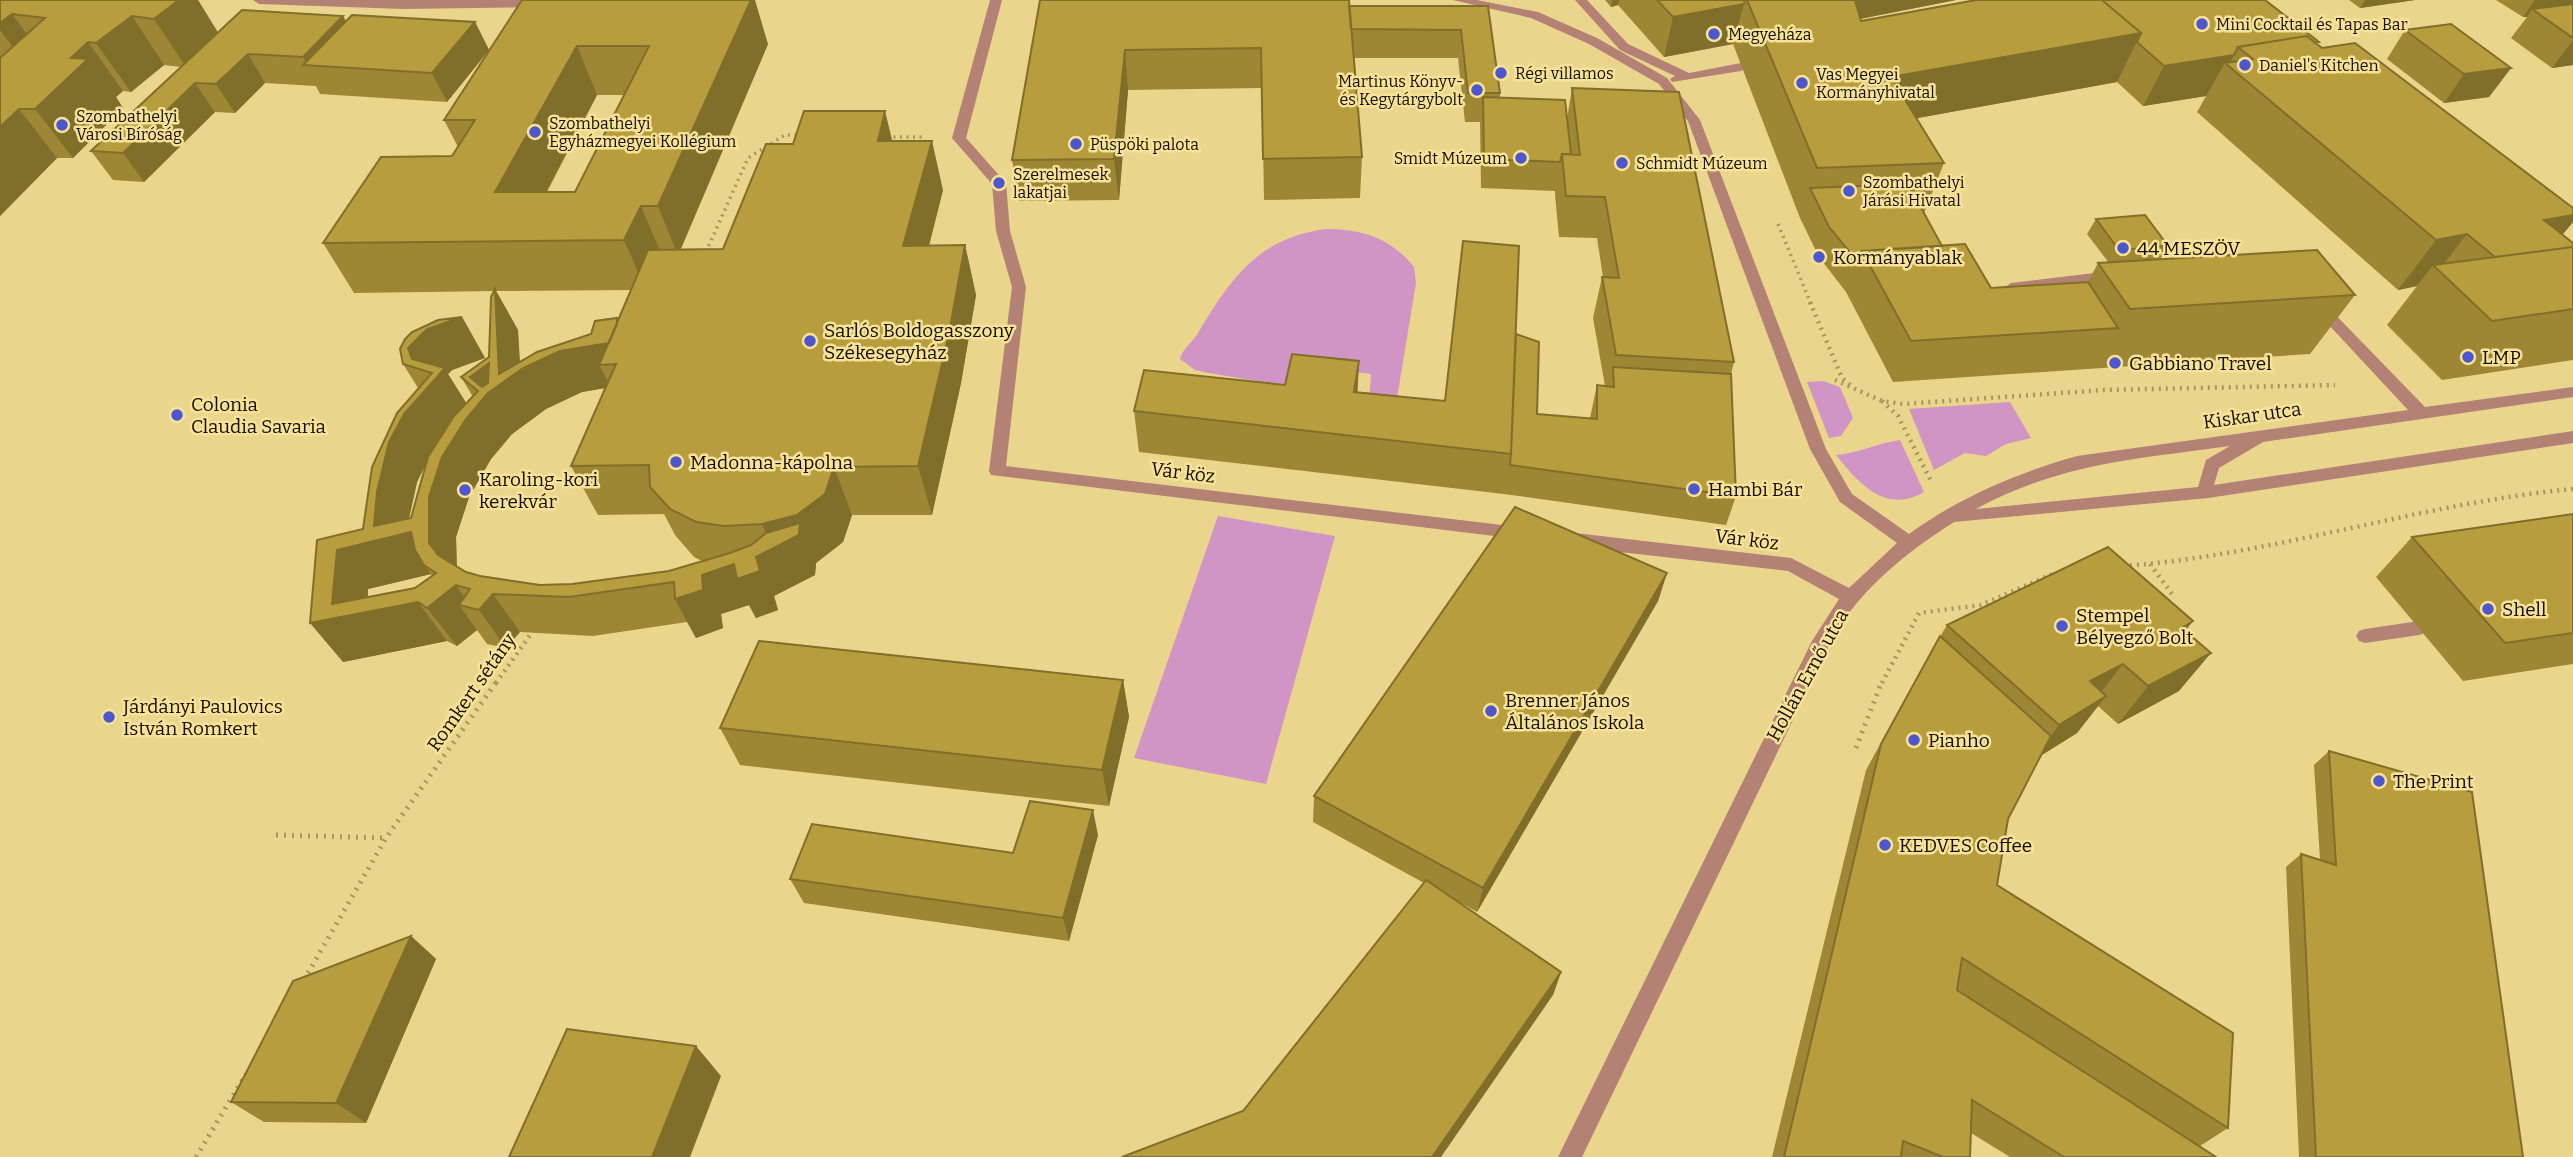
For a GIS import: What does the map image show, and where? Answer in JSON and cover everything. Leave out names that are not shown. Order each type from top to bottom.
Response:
[{"type":"street","points":[[259,0],[404,5],[554,3]]},
{"type":"street","points":[[959,138],[996,0]]},
{"type":"street","points":[[1459,0],[1534,15],[1593,41],[1663,81],[1694,120],[1818,449],[1846,498],[1909,543]]},
{"type":"street","points":[[1581,0],[1624,47],[1688,77]]},
{"type":"street","points":[[1663,81],[1741,67]]},
{"type":"street","name":"Vár köz","points":[[959,138],[999,183],[1003,231],[1019,287],[997,471],[1791,565],[1850,597]]},
{"type":"street","points":[[1992,291],[2125,274]]},
{"type":"street","points":[[2311,297],[2420,412]]},
{"type":"street","name":"Kiskar utca","points":[[1909,543],[2020,478],[2048,469],[2267,434],[2573,392]]},
{"type":"street","points":[[2208,492],[2204,484],[2212,464],[2267,434]]},
{"type":"street","name":"Kiskar utca","points":[[1949,518],[2208,492],[2573,437]]},
{"type":"street","name":"Hollán Ernő utca","points":[[1570,1157],[1783,714],[1821,641],[1850,597],[1909,543]]},
{"type":"street","points":[[2365,636],[2419,628]]},
{"type":"path","points":[[706,253],[748,158],[785,135],[811,135]]},
{"type":"path","points":[[878,136],[959,138]]},
{"type":"path","points":[[1882,401],[1920,403],[2104,390],[2394,385]]},
{"type":"path","points":[[1853,387],[1882,401],[1898,416],[1949,518]]},
{"type":"path","points":[[2114,566],[2150,564],[2254,549],[2486,498],[2573,489]]},
{"type":"path","points":[[2150,564],[2172,594]]},
{"type":"path","points":[[1856,748],[1888,667],[1919,612],[1981,605],[2063,569]]},
{"type":"path","name":"Romkert sétány","points":[[302,982],[386,838],[536,627],[523,625]]},
{"type":"path","points":[[276,835],[386,838]]},
{"type":"path","points":[[196,1157],[252,1064]]},
{"type":"shaded area","points":[[1326,229],[1352,231],[1375,237],[1396,249],[1414,267],[1416,283],[1394,416],[1368,414],[1371,374],[1322,368],[1317,391],[1195,370],[1180,359],[1222,295],[1249,264],[1282,241]]},
{"type":"shaded area","points":[[1823,381],[1840,387],[1853,418],[1841,436],[1829,438],[1807,382]]},
{"type":"shaded area","points":[[2010,402],[2031,438],[2006,444],[1986,456],[1965,453],[1934,470],[1909,409]]},
{"type":"shaded area","points":[[1900,440],[1924,492],[1910,498],[1898,500],[1875,493],[1864,486],[1836,455],[1853,452]]},
{"type":"shaded area","points":[[1218,516],[1335,536],[1266,784],[1134,758]]},
{"type":"building","points":[[0,0],[179,0],[154,19],[132,16],[96,43],[88,42],[71,58],[88,59],[35,109],[19,109],[0,127],[0,58],[45,18],[12,14],[0,23]]},
{"type":"building","points":[[522,0],[751,0],[658,206],[641,206],[624,240],[323,243],[381,157],[452,156],[475,120],[444,120]],"holes":[[[577,46],[649,46],[575,192],[495,192]]]},
{"type":"building","name":"Püspöki palota","points":[[1040,0],[1349,0],[1362,157],[1263,159],[1261,48],[1125,50],[1114,159],[1012,160]]},
{"type":"building","points":[[1657,0],[1745,0],[1744,4],[1673,17]]},
{"type":"building","points":[[1747,0],[1855,0],[1861,21],[1976,0],[2102,0],[2141,33],[1891,77],[1944,163],[1817,168]]},
{"type":"building","points":[[2102,0],[2265,0],[2319,42],[2315,43],[2307,36],[2238,47],[2234,55],[2164,66],[2137,42],[2141,33]]},
{"type":"building","points":[[2573,4],[2573,38],[2532,9]]},
{"type":"building","points":[[1349,6],[1488,6],[1500,93],[1468,93],[1461,30],[1351,29]]},
{"type":"building","points":[[242,10],[343,16],[303,57],[248,54],[216,84],[195,83],[123,153],[91,151]]},
{"type":"building","points":[[352,15],[475,22],[432,73],[303,65]]},
{"type":"building","points":[[2451,24],[2511,68],[2464,74],[2405,30]]},
{"type":"building","points":[[2307,36],[2322,48],[2355,43],[2573,208],[2573,215],[2544,220],[2573,243],[2573,247],[2495,257],[2467,234],[2436,240],[2225,63],[2253,59],[2238,47]]},
{"type":"building","points":[[1572,88],[1679,92],[1734,362],[1616,355],[1602,277],[1619,278],[1605,197],[1566,196],[1562,154],[1580,155]]},
{"type":"building","points":[[1483,97],[1565,100],[1571,154],[1562,154],[1560,162],[1484,159]]},
{"type":"building","name":"Sarlós Boldogasszony Székesegyház","points":[[804,111],[885,111],[878,141],[932,141],[903,246],[965,245],[949,334],[918,466],[834,467],[825,494],[797,515],[762,524],[724,526],[696,522],[670,509],[650,487],[649,465],[571,466],[616,364],[599,365],[648,250],[723,249],[766,144],[793,144]]},
{"type":"building","points":[[1908,184],[1942,246],[1862,251],[1858,262],[1829,227],[1810,188]]},
{"type":"building","points":[[2145,215],[2168,246],[2119,250],[2096,219]]},
{"type":"building","points":[[1463,241],[1519,246],[1511,454],[1134,411],[1144,370],[1285,385],[1292,354],[1359,361],[1354,392],[1445,401]]},
{"type":"building","points":[[1965,244],[1991,288],[2088,282],[2118,328],[1911,341],[1862,251]]},
{"type":"building","points":[[2573,247],[2573,309],[2492,321],[2433,265]]},
{"type":"building","points":[[2317,250],[2355,295],[2130,309],[2098,263]]},
{"type":"building","points":[[495,289],[499,374],[537,352],[591,334],[595,321],[617,318],[617,324],[609,343],[560,351],[523,368],[488,393],[466,419],[442,457],[429,497],[429,543],[438,555],[466,572],[480,576],[540,585],[572,584],[669,571],[730,553],[751,545],[766,533],[800,523],[799,535],[756,557],[760,571],[737,579],[734,564],[702,575],[703,590],[675,599],[674,582],[569,597],[493,594],[479,610],[459,605],[470,589],[456,585],[427,608],[418,602],[310,623],[317,540],[363,529],[372,467],[397,413],[432,373],[403,364],[400,349],[405,339],[412,332],[438,320],[462,317],[427,329],[408,348],[412,359],[445,368],[404,414],[389,442],[377,492],[374,526],[411,518],[428,457],[454,416],[478,391],[461,377],[489,357],[491,297]],"holes":[[[489,363],[488,383],[482,387],[470,377]],[[411,532],[415,550],[424,565],[436,573],[415,588],[332,604],[337,550]]]},
{"type":"building","points":[[1516,334],[1539,342],[1537,414],[1597,419],[1597,385],[1614,387],[1613,367],[1731,374],[1736,496],[1510,465]]},
{"type":"building","name":"Brenner János Általános Iskola","points":[[1515,507],[1667,573],[1483,888],[1314,796]]},
{"type":"building","points":[[2573,514],[2573,633],[2505,643],[2412,537]]},
{"type":"building","points":[[2108,547],[2193,621],[2182,628],[2211,653],[2148,686],[2123,664],[2090,681],[2106,696],[2059,725],[1947,625]]},
{"type":"building","points":[[1940,636],[2051,736],[2008,819],[1997,885],[2233,1033],[2228,1128],[1962,958],[1957,990],[2216,1157],[2064,1157],[1972,1100],[1970,1157],[1943,1157],[1903,1141],[1901,1157],[1784,1157],[1881,744]]},
{"type":"building","points":[[759,641],[1123,680],[1102,770],[720,728]]},
{"type":"building","points":[[2329,751],[2472,792],[2523,1157],[2316,1157],[2301,854],[2336,865]]},
{"type":"building","points":[[1030,801],[1093,810],[1063,918],[790,879],[812,824],[1013,853]]},
{"type":"building","points":[[1426,880],[1561,972],[1432,1157],[1122,1157],[1243,1111]]},
{"type":"building","points":[[411,936],[336,1103],[231,1102],[293,981]]},
{"type":"building","points":[[567,1029],[696,1046],[652,1157],[509,1157]]},
{"type":"place","name":"Mini Cocktail és Tapas Bar","points":[[2202,24]]},
{"type":"place","name":"Megyeháza","points":[[1714,34]]},
{"type":"place","name":"Daniel's Kitchen","points":[[2245,65]]},
{"type":"place","name":"Régi villamos","points":[[1501,73]]},
{"type":"place","name":"Vas Megyei Kormányhivatal","points":[[1802,83]]},
{"type":"place","name":"Martinus Könyv- és Kegytárgybolt","points":[[1477,90]]},
{"type":"place","name":"Szombathelyi Városi Bíróság","points":[[62,125]]},
{"type":"place","name":"Szombathelyi Egyházmegyei Kollégium","points":[[535,132]]},
{"type":"place","name":"Püspöki palota","points":[[1076,144]]},
{"type":"place","name":"Smidt Múzeum","points":[[1521,158]]},
{"type":"place","name":"Schmidt Múzeum","points":[[1622,163]]},
{"type":"place","name":"Szerelmesek lakatjai","points":[[999,183]]},
{"type":"place","name":"Szombathelyi Járási Hivatal","points":[[1849,191]]},
{"type":"place","name":"44 MESZÖV","points":[[2123,248]]},
{"type":"place","name":"Kormányablak","points":[[1819,257]]},
{"type":"place","name":"Sarlós Boldogasszony Székesegyház","points":[[810,341]]},
{"type":"place","name":"LMP","points":[[2468,357]]},
{"type":"place","name":"Gabbiano Travel","points":[[2115,363]]},
{"type":"place","name":"Colonia Claudia Savaria","points":[[177,415]]},
{"type":"place","name":"Madonna-kápolna","points":[[676,462]]},
{"type":"place","name":"Hambi Bár","points":[[1694,489]]},
{"type":"place","name":"Karoling-kori kerekvár","points":[[465,490]]},
{"type":"place","name":"Shell","points":[[2488,609]]},
{"type":"place","name":"Stempel Bélyegző Bolt","points":[[2062,626]]},
{"type":"place","name":"Brenner János Általános Iskola","points":[[1491,711]]},
{"type":"place","name":"Járdányi Paulovics István Romkert","points":[[109,717]]},
{"type":"place","name":"Pianho","points":[[1914,740]]},
{"type":"place","name":"The Print","points":[[2379,781]]},
{"type":"place","name":"KEDVES Coffee","points":[[1885,845]]}]
